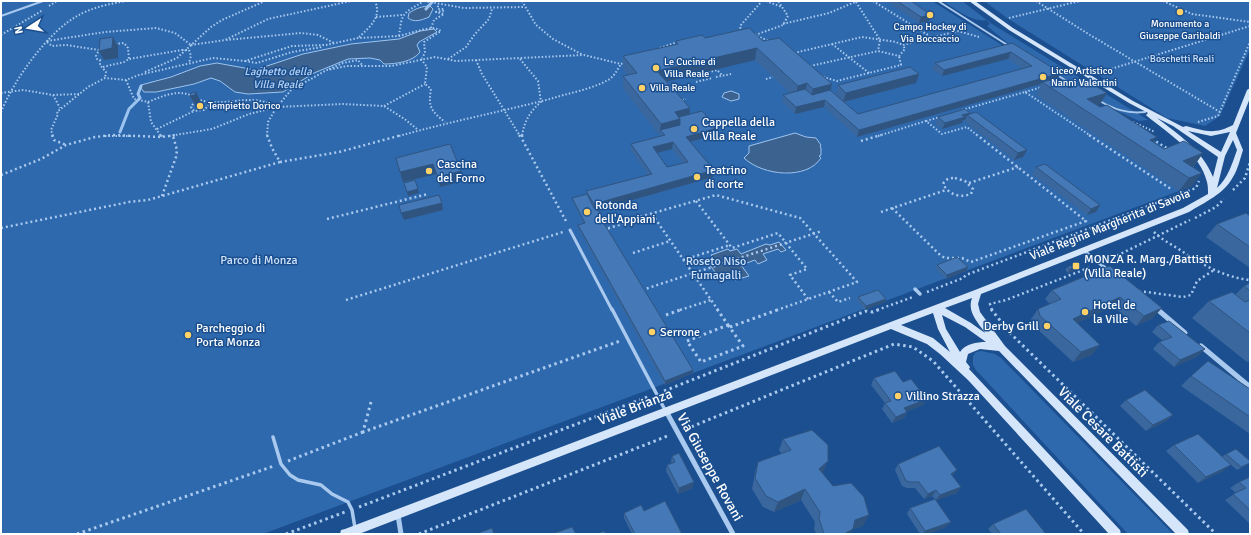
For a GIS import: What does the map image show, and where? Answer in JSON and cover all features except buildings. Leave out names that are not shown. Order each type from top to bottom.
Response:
[{"type":"main road","points":[[972,1],[1011,29],[1131,102],[1175,125],[1222,156]]},
{"type":"main road","points":[[1211,194],[1222,156],[1250,90]]},
{"type":"main road","points":[[1131,102],[1191,150],[1201,163],[1211,182],[1211,194]]},
{"type":"main road","points":[[1175,125],[1203,134],[1216,135],[1226,132],[1236,126]]},
{"type":"main road","points":[[1171,133],[1222,156]]},
{"type":"main road","name":"Viale Regina Margherita di Savoia","points":[[936,307],[978,292],[1186,210],[1225,183],[1233,170],[1240,150],[1233,133]]},
{"type":"main road","name":"Viale Cesare Battisti","points":[[978,292],[974,304],[976,313],[1002,349],[1184,534]]},
{"type":"main road","points":[[936,307],[942,329],[950,345],[962,361],[971,377]]},
{"type":"main road","name":"Viale Cesare Battisti","points":[[936,307],[968,325],[1002,349]]},
{"type":"main road","name":"Viale Brianza","points":[[350,532],[666,412],[936,307]]},
{"type":"main road","points":[[891,324],[918,335],[930,342],[943,351],[971,377],[1116,534]]},
{"type":"main road","points":[[962,361],[964,352],[976,346],[991,345],[1002,349]]},
{"type":"street","points":[[1084,250],[1112,273]]},
{"type":"street","points":[[915,289],[920,294]]},
{"type":"street","points":[[1151,306],[1188,336]]},
{"type":"street","points":[[1194,341],[1250,387]]},
{"type":"street","name":"Via Giuseppe Rovani","points":[[666,412],[733,534]]},
{"type":"street","points":[[397,513],[402,534]]},
{"type":"lane","points":[[1,16],[43,1]]},
{"type":"lane","points":[[938,1],[1013,48]]},
{"type":"lane","points":[[1052,72],[1083,91]]},
{"type":"lane","points":[[1095,98],[1112,109],[1122,112],[1145,112]]},
{"type":"lane","points":[[570,230],[628,337],[666,412]]},
{"type":"lane","points":[[273,437],[281,464],[290,475],[298,480],[321,485],[332,494],[348,502],[352,510],[350,532]]},
{"type":"path","points":[[1,35],[12,31],[29,17],[57,1]]},
{"type":"path","points":[[1,112],[10,92],[46,41],[62,25],[77,16],[106,5],[126,1]]},
{"type":"path","points":[[66,145],[54,140],[51,130],[58,114],[57,112],[60,108],[79,94],[105,78],[126,80],[177,58],[222,20],[265,1]]},
{"type":"path","points":[[225,40],[268,19],[351,1]]},
{"type":"path","points":[[358,38],[370,28],[376,17],[377,5],[375,1]]},
{"type":"path","points":[[399,36],[402,15],[405,11],[424,1],[454,7],[492,9],[525,7]]},
{"type":"path","points":[[522,1],[536,25],[562,45],[584,55],[621,64]]},
{"type":"path","points":[[741,34],[740,26],[762,1]]},
{"type":"path","points":[[766,1],[782,7]]},
{"type":"path","points":[[778,1],[788,16],[783,24]]},
{"type":"path","points":[[873,1],[931,38]]},
{"type":"path","points":[[1036,1],[1048,10],[1134,62],[1220,112]]},
{"type":"path","points":[[1007,18],[1048,10],[1080,1]]},
{"type":"path","points":[[1163,1],[1192,14],[1250,22]]},
{"type":"path","points":[[774,44],[754,35],[783,24],[842,10],[855,2],[880,40],[878,51]]},
{"type":"path","points":[[430,28],[434,20],[444,14],[436,12],[443,11],[444,9],[438,9],[438,4]]},
{"type":"path","points":[[448,59],[466,47],[475,34],[490,19],[492,9]]},
{"type":"path","points":[[376,17],[402,15]]},
{"type":"path","points":[[1088,76],[1250,26]]},
{"type":"path","points":[[46,41],[124,29],[154,28],[174,32],[186,39],[191,45]]},
{"type":"path","points":[[245,62],[292,46],[326,45],[358,38],[399,36],[430,28],[441,31],[424,42],[424,53],[421,59]]},
{"type":"path","points":[[794,53],[862,37],[887,40],[903,44],[958,31]]},
{"type":"path","points":[[191,45],[225,40],[296,34],[312,34],[322,36],[335,44]]},
{"type":"path","points":[[46,41],[52,46],[66,45],[99,50],[103,48]]},
{"type":"path","points":[[661,51],[655,51],[678,42],[683,46]]},
{"type":"path","points":[[1197,122],[1218,116],[1250,42]]},
{"type":"path","points":[[114,44],[124,43],[128,48],[129,59]]},
{"type":"path","points":[[832,44],[869,73]]},
{"type":"path","points":[[804,69],[878,51],[899,56],[904,53],[905,48],[903,44]]},
{"type":"path","points":[[139,75],[223,58],[257,63],[292,52],[326,45]]},
{"type":"path","points":[[99,50],[96,59],[100,60],[100,65],[106,72],[105,78]]},
{"type":"path","points":[[103,67],[124,62],[129,59],[182,50],[189,50],[191,56],[189,64]]},
{"type":"path","points":[[788,50],[800,58]]},
{"type":"path","points":[[327,70],[362,65],[391,66],[435,57],[476,60],[584,55]]},
{"type":"path","points":[[822,77],[837,81],[900,65],[899,56]]},
{"type":"path","points":[[520,58],[538,81],[540,102]]},
{"type":"path","points":[[421,59],[427,67],[425,84]]},
{"type":"path","points":[[280,162],[268,144],[266,128],[269,117],[291,90],[337,65],[352,60],[358,60],[362,65]]},
{"type":"path","points":[[346,300],[570,230],[522,140],[482,74],[476,60]]},
{"type":"path","points":[[1,228],[162,196],[280,162],[339,152],[446,123],[540,102],[598,85],[614,75],[621,64],[628,61]]},
{"type":"path","points":[[806,62],[811,67]]},
{"type":"path","points":[[704,80],[698,75],[717,70],[723,76]]},
{"type":"path","points":[[716,77],[731,74]]},
{"type":"path","points":[[766,79],[773,77]]},
{"type":"path","points":[[696,82],[712,78]]},
{"type":"path","points":[[126,80],[132,91],[134,99],[148,102],[159,98],[185,93],[192,94],[198,99],[211,103],[247,99],[263,100],[277,107]]},
{"type":"path","points":[[384,106],[425,84]]},
{"type":"path","points":[[425,84],[432,89],[429,103],[435,114],[446,123]]},
{"type":"path","points":[[956,112],[1046,86]]},
{"type":"path","points":[[1,93],[23,90],[53,95],[79,94]]},
{"type":"path","points":[[1025,92],[1171,189]]},
{"type":"path","points":[[53,95],[60,108]]},
{"type":"path","points":[[194,111],[191,107],[192,104],[198,99]]},
{"type":"path","points":[[673,102],[686,99]]},
{"type":"path","points":[[148,102],[151,122],[158,129],[162,137]]},
{"type":"path","points":[[522,140],[523,130],[531,109],[540,102]]},
{"type":"path","points":[[158,129],[194,111],[205,110],[211,103]]},
{"type":"path","points":[[1,175],[41,159],[66,145],[95,137],[112,135],[173,136],[212,129],[249,114],[277,107],[343,104],[384,106],[406,120],[418,130]]},
{"type":"path","points":[[861,141],[941,117]]},
{"type":"path","points":[[892,208],[945,258],[962,258],[971,262],[1086,221],[967,127],[942,134],[926,121]]},
{"type":"path","points":[[1133,122],[1160,135]]},
{"type":"path","points":[[1130,124],[1136,128]]},
{"type":"path","points":[[162,196],[176,158],[177,150],[173,136]]},
{"type":"path","points":[[1148,136],[1175,152]]},
{"type":"path","points":[[1231,192],[1245,178],[1250,162]]},
{"type":"path","points":[[969,183],[1018,167]]},
{"type":"path","points":[[286,534],[657,394],[866,311],[873,312],[963,278],[966,274],[1196,188],[1199,183],[1199,176]]},
{"type":"path","points":[[947,179],[960,179],[969,183],[973,189],[973,192],[968,195],[954,195],[947,190],[943,184],[947,179]]},
{"type":"path","points":[[880,212],[947,190]]},
{"type":"path","points":[[327,219],[428,194]]},
{"type":"path","points":[[610,235],[606,229],[652,214],[716,195],[800,218],[857,282],[829,292],[808,299],[730,326],[687,341],[701,362],[743,346],[730,326],[652,214]]},
{"type":"path","points":[[1216,534],[1010,333],[992,312],[990,304],[1006,300],[1100,264],[1216,207],[1226,197]]},
{"type":"path","points":[[696,201],[732,248],[778,233],[785,244],[807,269],[790,275],[808,299]]},
{"type":"path","points":[[1148,225],[1158,236],[1214,270],[1226,276],[1240,280],[1250,280]]},
{"type":"path","points":[[639,283],[643,290],[822,231]]},
{"type":"path","points":[[633,252],[670,241]]},
{"type":"path","points":[[684,260],[730,245]]},
{"type":"path","points":[[1133,290],[1183,297],[1190,294],[1197,281],[1214,270]]},
{"type":"path","points":[[829,292],[838,302],[850,298]]},
{"type":"path","points":[[666,315],[711,300]]},
{"type":"path","points":[[78,534],[281,464],[363,432],[628,337]]},
{"type":"path","points":[[419,534],[678,432],[894,344],[903,344],[913,347],[933,361],[1084,534]]},
{"type":"path","points":[[363,432],[371,402]]},
{"type":"green space","name":"Parco di Monza","points":[[1,1],[932,1],[1194,166],[1195,173],[1192,186],[263,534],[1,534]]},
{"type":"green space","points":[[943,1],[962,1],[992,24],[1148,120],[1139,121],[1109,107],[1010,45],[987,26],[990,24],[986,20],[970,17]]},
{"type":"green space","name":"Boschetti Reali","points":[[984,1],[1250,1],[1250,49],[1220,116],[1205,126],[1167,118],[1007,18]]},
{"type":"green space","points":[[981,351],[995,354],[1001,358],[1173,534],[1128,534],[976,370],[973,365],[973,356],[976,352]]},
{"type":"water","points":[[430,6],[433,9],[429,17],[415,21],[408,18],[409,13],[414,10],[421,7]]},
{"type":"water","name":"Laghetto della Villa Reale","points":[[434,29],[437,32],[419,42],[417,45],[420,52],[413,58],[398,63],[384,64],[380,60],[370,58],[348,59],[314,73],[283,92],[248,94],[235,92],[220,81],[211,78],[194,84],[156,92],[144,92],[141,88],[141,85],[171,77],[200,66],[217,63],[255,70],[303,54],[351,44],[399,39],[420,31]]},
{"type":"water","points":[[731,91],[739,94],[739,99],[731,101],[722,97],[724,93]]},
{"type":"water","points":[[795,133],[806,137],[816,138],[821,145],[821,155],[819,156],[821,158],[806,170],[784,173],[773,172],[762,169],[744,158],[749,153],[749,146]]},
{"type":"water","points":[[779,242],[786,250],[781,252],[778,249],[763,254],[767,260],[758,264],[755,260],[741,265],[749,276],[735,280],[730,274],[719,277],[709,264],[716,262],[711,255],[728,249],[730,251],[737,249],[741,254],[766,244],[770,245]]},
{"type":"waterway","points":[[426,9],[433,1]]},
{"type":"waterway","points":[[120,132],[129,109],[140,98],[138,94],[141,86]]},
{"type":"place","name":"Monumento a Giuseppe Garibaldi","points":[[1180,12]]},
{"type":"place","name":"Campo Hockey di Via Boccaccio","points":[[930,15]]},
{"type":"place","name":"Le Cucine di Villa Reale","points":[[656,68]]},
{"type":"place","name":"Liceo Artistico Nanni Valentini","points":[[1043,77]]},
{"type":"place","name":"Villa Reale","points":[[642,88]]},
{"type":"place","name":"Tempietto Dorico","points":[[200,106]]},
{"type":"place","name":"Cappella della Villa Reale","points":[[694,129]]},
{"type":"place","name":"Cascina del Forno","points":[[429,171]]},
{"type":"place","name":"Teatrino di corte","points":[[697,177]]},
{"type":"place","name":"Rotonda dell'Appiani","points":[[587,212]]},
{"type":"place","name":"MONZA R. Marg./Battisti (Villa Reale)","points":[[1076,266]]},
{"type":"place","name":"Hotel de la Ville","points":[[1085,312]]},
{"type":"place","name":"Derby Grill","points":[[1047,326]]},
{"type":"place","name":"Serrone","points":[[652,332]]},
{"type":"place","name":"Parcheggio di Porta Monza","points":[[188,335]]},
{"type":"place","name":"Villino Strazza","points":[[898,396]]},
{"type":"park label","name":"Roseto Niso Fumagalli","points":[[716,268]]}]
